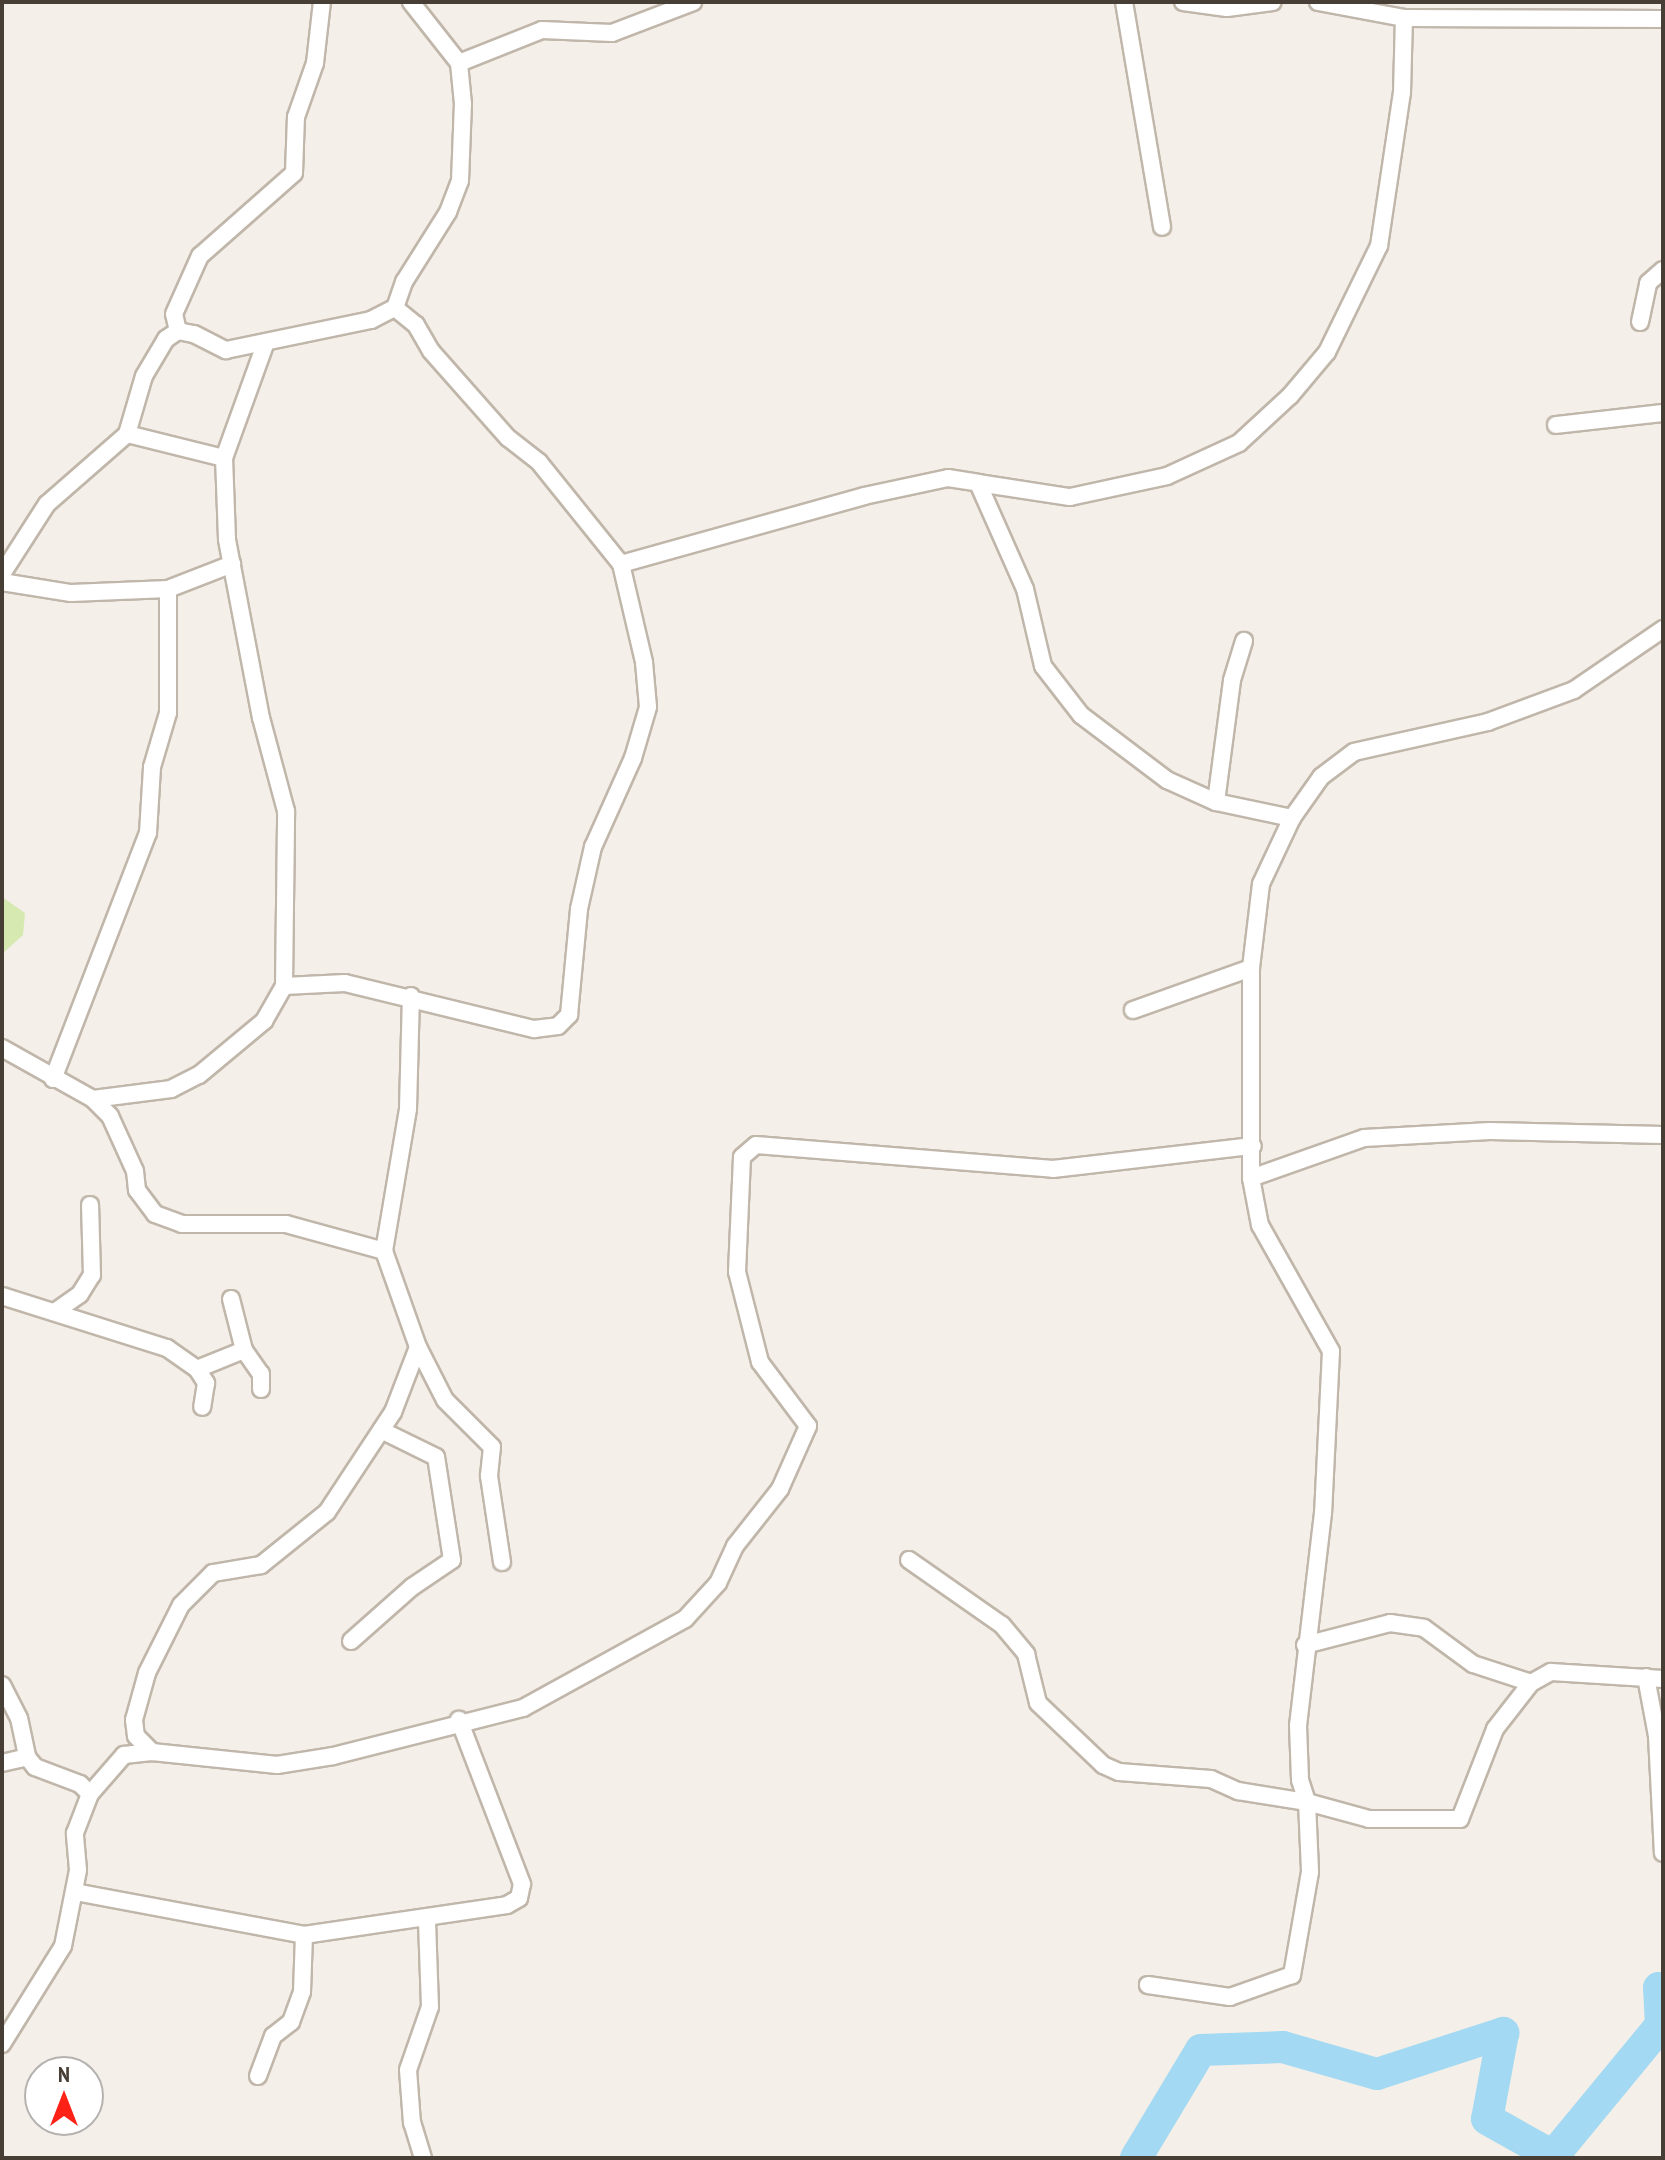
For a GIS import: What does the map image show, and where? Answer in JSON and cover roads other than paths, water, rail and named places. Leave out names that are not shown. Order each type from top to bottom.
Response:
[{"type":"street","points":[[178,331],[174,314],[200,256],[294,173],[296,117],[315,63],[322,2]]},
{"type":"street","points":[[178,331],[226,350],[371,320],[395,308],[404,282],[448,212],[460,181],[463,104],[459,63],[411,2]]},
{"type":"street","points":[[459,63],[542,30],[612,33],[693,2]]},
{"type":"street","points":[[1124,2],[1162,227]]},
{"type":"street","points":[[1183,2],[1227,8],[1273,2]]},
{"type":"street","points":[[1318,2],[1404,18],[1663,19]]},
{"type":"street","points":[[1547,2],[1549,20]]},
{"type":"street","points":[[621,564],[864,496],[948,478],[1070,497],[1167,476],[1239,443],[1290,396],[1327,352],[1379,246],[1402,93],[1404,18]]},
{"type":"street","points":[[1640,322],[1648,283],[1663,270]]},
{"type":"street","points":[[284,986],[345,983],[411,996],[534,1029],[558,1026],[569,1015],[579,909],[593,847],[633,758],[648,707],[644,662],[621,564],[539,462],[508,438],[431,351],[416,325],[395,308]]},
{"type":"street","points":[[2,574],[47,504],[127,434],[154,352],[178,331]]},
{"type":"street","points":[[93,1099],[171,1089],[199,1075],[264,1021],[284,986],[286,811],[261,718],[232,564],[224,458],[266,342]]},
{"type":"street","points":[[1556,425],[1663,413]]},
{"type":"street","points":[[127,434],[224,458]]},
{"type":"street","points":[[978,483],[1025,589],[1043,666],[1081,715],[1167,780],[1216,802],[1292,818]]},
{"type":"street","points":[[2,582],[71,593],[168,589],[232,564]]},
{"type":"street","points":[[53,1079],[148,833],[152,767],[168,713],[168,589]]},
{"type":"street","points":[[1148,1985],[1230,1997],[1292,1975],[1310,1872],[1307,1802],[1300,1780],[1298,1725],[1305,1645],[1314,1611],[1323,1513],[1331,1351],[1260,1225],[1251,1178],[1251,968],[1261,884],[1292,818],[1321,777],[1354,752],[1488,722],[1574,690],[1663,629]]},
{"type":"street","points":[[1216,802],[1232,680],[1244,641]]},
{"type":"street","points":[[1133,1010],[1251,968]]},
{"type":"street","points":[[411,996],[408,1109],[384,1251],[418,1347],[445,1400],[489,1438],[502,1562]]},
{"type":"street","points":[[2,1048],[93,1099],[110,1116],[135,1171],[137,1190],[155,1214],[182,1224],[286,1224],[384,1251]]},
{"type":"street","points":[[1251,1178],[1364,1138],[1505,1131],[1663,1135]]},
{"type":"street","points":[[2,2044],[63,1946],[75,1892],[75,1833],[90,1794],[124,1755],[152,1752],[277,1765],[333,1756],[542,1700],[671,1629],[718,1583],[735,1546],[786,1476],[808,1426],[760,1362],[737,1272],[742,1157],[756,1145],[1053,1169],[1253,1146]]},
{"type":"street","points":[[56,1311],[80,1294],[92,1275],[90,1205]]},
{"type":"street","points":[[2,1296],[167,1348],[197,1369],[206,1383],[202,1407]]},
{"type":"street","points":[[231,1299],[244,1350],[261,1374],[261,1389]]},
{"type":"street","points":[[152,1752],[136,1736],[134,1720],[147,1673],[181,1605],[213,1573],[261,1565],[294,1543],[327,1512],[381,1430],[410,1378],[418,1347]]},
{"type":"street","points":[[197,1369],[244,1350]]},
{"type":"street","points":[[351,1641],[412,1587],[452,1560],[436,1457],[421,1445],[381,1430]]},
{"type":"street","points":[[909,1560],[1002,1625],[1026,1654],[1038,1703],[1103,1765],[1119,1772],[1211,1779],[1238,1791],[1307,1802],[1369,1819],[1460,1819],[1495,1729],[1531,1683],[1551,1672],[1655,1678],[1663,1853]]},
{"type":"street","points":[[1305,1645],[1390,1623],[1424,1628],[1473,1664],[1531,1683]]},
{"type":"street","points":[[2,1685],[19,1718],[27,1757],[35,1767],[80,1784],[90,1794]]},
{"type":"street","points":[[75,1892],[304,1935],[507,1905],[519,1898],[522,1884],[459,1720]]},
{"type":"street","points":[[2,1763],[27,1757]]},
{"type":"street","points":[[423,2158],[412,2123],[408,2070],[430,2007],[427,1919]]},
{"type":"street","points":[[258,2076],[273,2036],[291,2022],[302,1992],[304,1935]]},
{"type":"waterway","points":[[1136,2158],[1201,2050],[1283,2047],[1377,2074],[1503,2033],[1487,2119],[1553,2156],[1661,2025],[1659,1988],[1663,1990]]}]
